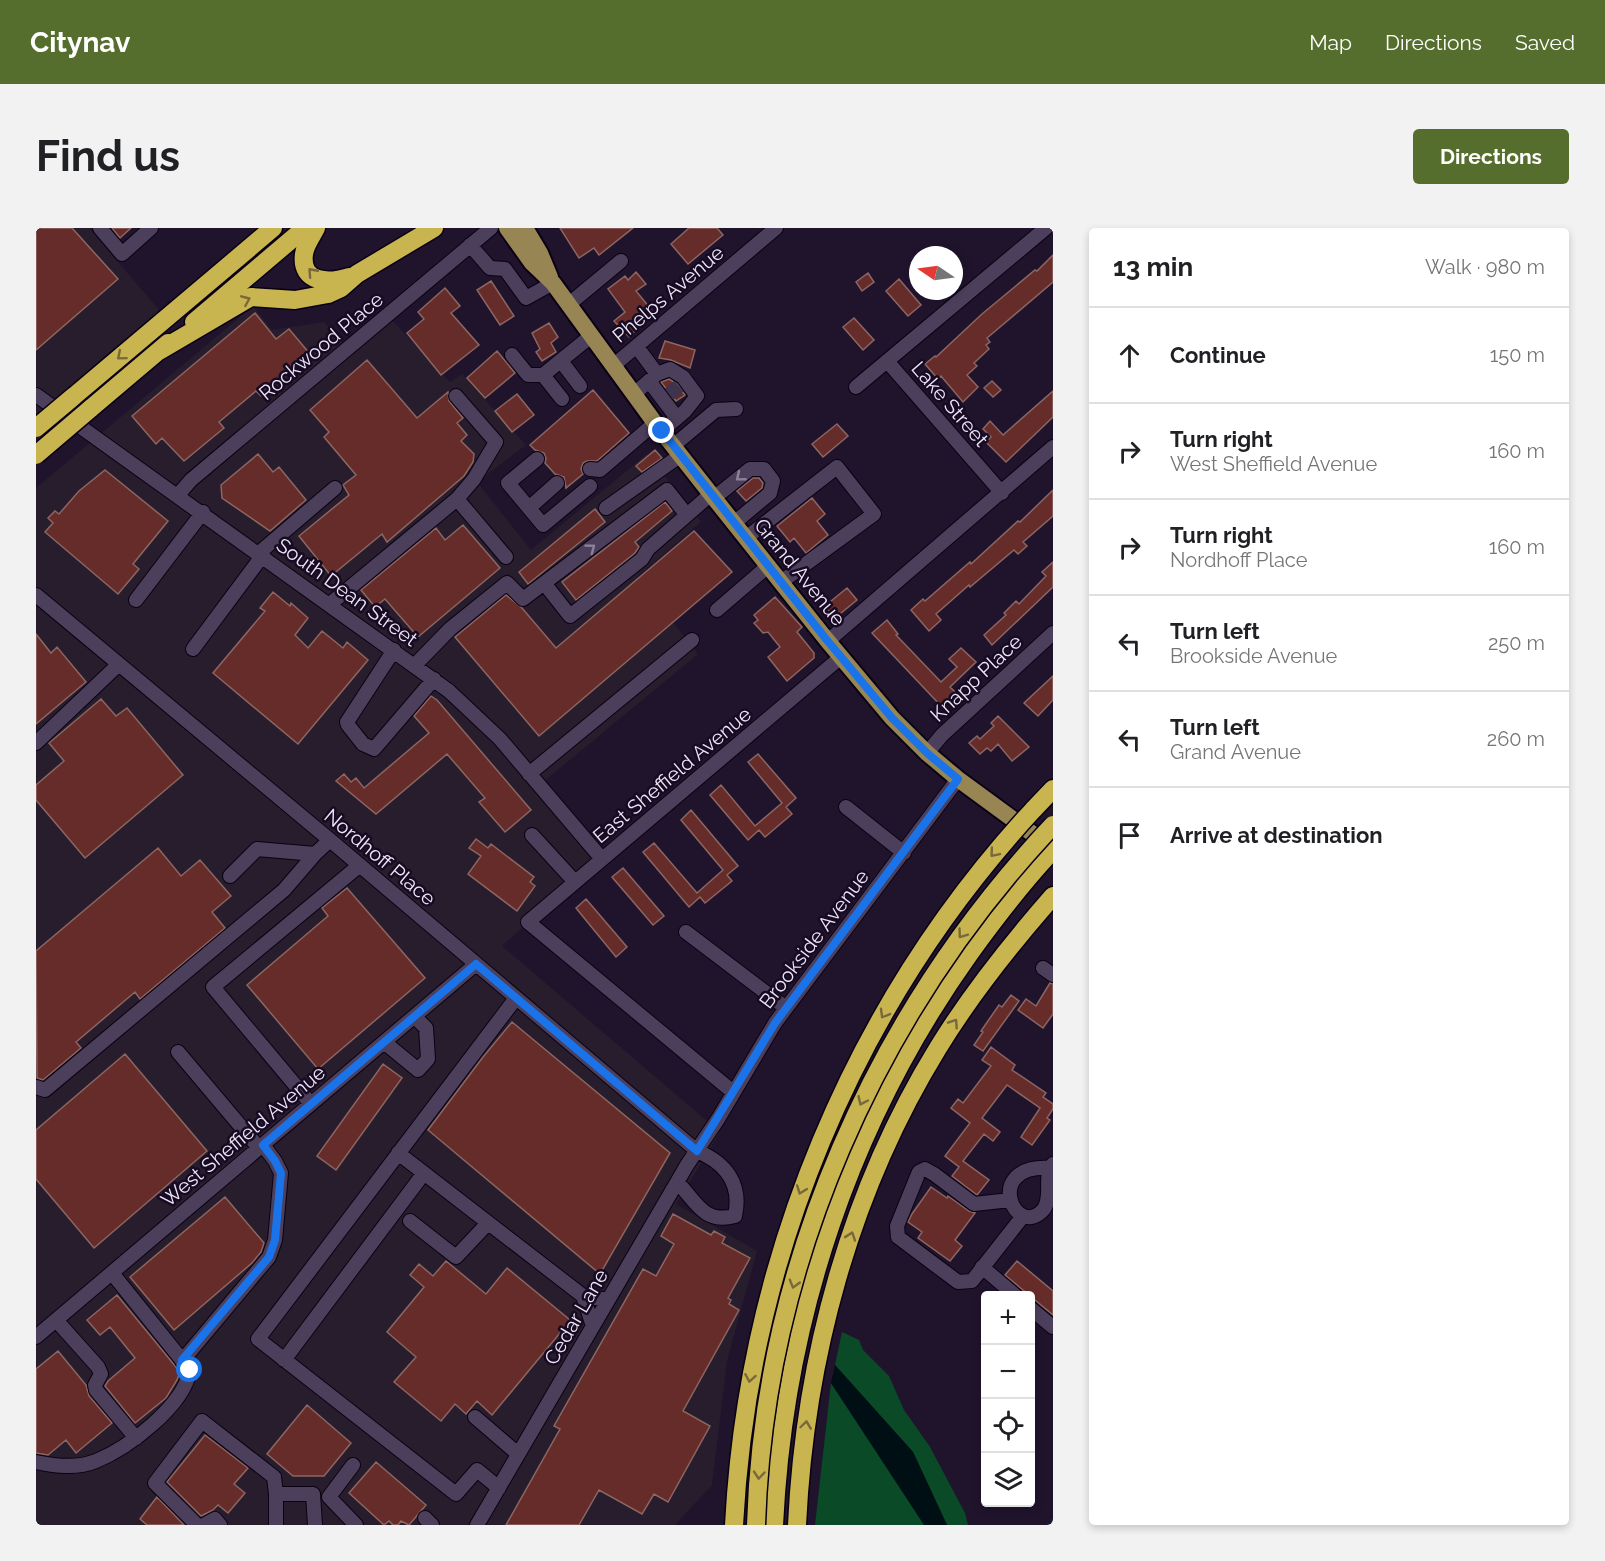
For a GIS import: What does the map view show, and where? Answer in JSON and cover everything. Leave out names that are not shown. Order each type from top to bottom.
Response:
[{"type":"highway","points":[[237,258],[258,228]]},
{"type":"highway","points":[[36,428],[273,228]]},
{"type":"highway","points":[[36,456],[305,228]]},
{"type":"highway","points":[[316,228],[304,255],[304,262],[309,272],[324,282],[357,274]]},
{"type":"highway","points":[[159,351],[251,297],[295,300],[316,297],[341,288],[357,274],[434,228]]},
{"type":"highway","points":[[734,1525],[744,1416],[763,1318],[792,1216],[824,1133],[869,1040],[919,955],[979,872],[1053,789]]},
{"type":"highway","points":[[756,1525],[760,1461],[777,1353],[804,1248],[839,1153],[877,1072],[930,980],[994,891],[1053,824]]},
{"type":"highway","points":[[774,1525],[782,1426],[798,1337],[827,1233],[856,1155],[906,1055],[949,984],[996,917],[1053,849]]},
{"type":"highway","points":[[797,1525],[803,1442],[822,1337],[840,1269],[870,1184],[908,1102],[938,1048],[983,981],[1053,896]]},
{"type":"main road","name":"Grand Avenue","points":[[507,228],[532,263],[552,283],[734,523],[892,718],[927,753],[958,779],[1053,849]]},
{"type":"main road","name":"Grand Avenue","points":[[525,228],[540,253],[552,283]]},
{"type":"street","points":[[100,228],[122,254],[151,228]]},
{"type":"street","name":"Rockwood Place","points":[[178,495],[191,480],[491,228]]},
{"type":"street","name":"Phelps Avenue","points":[[613,366],[776,228]]},
{"type":"street","name":"Lake Street","points":[[1002,493],[887,361],[1046,228]]},
{"type":"street","points":[[470,245],[490,268],[506,269],[526,298],[552,283]]},
{"type":"street","points":[[568,305],[621,261]]},
{"type":"street","points":[[512,355],[528,375],[543,375],[591,336]]},
{"type":"street","points":[[590,469],[600,470],[659,427],[678,418],[697,396],[674,390],[653,377],[637,346]]},
{"type":"street","points":[[561,361],[580,386]]},
{"type":"street","points":[[856,387],[887,361]]},
{"type":"street","points":[[634,394],[653,377],[670,369],[678,418]]},
{"type":"street","points":[[543,375],[562,399]]},
{"type":"street","name":"South Dean Street","points":[[36,395],[434,679],[476,715],[602,859]]},
{"type":"street","points":[[330,604],[457,499],[474,479],[496,442],[456,396]]},
{"type":"street","points":[[606,508],[677,450],[716,410],[736,409]]},
{"type":"street","points":[[828,641],[1053,447]]},
{"type":"street","points":[[537,459],[508,483],[543,525],[591,486]]},
{"type":"street","points":[[746,538],[837,467],[874,514],[781,582]]},
{"type":"street","points":[[544,583],[570,616],[642,558],[648,549],[687,514],[750,469],[764,469],[773,481],[770,493],[734,523]]},
{"type":"street","points":[[529,508],[557,483]]},
{"type":"street","points":[[193,649],[260,554],[335,488]]},
{"type":"street","points":[[415,665],[450,629],[507,583],[523,599],[667,490],[687,514]]},
{"type":"street","points":[[457,499],[506,557]]},
{"type":"street","points":[[136,600],[203,512]]},
{"type":"street","points":[[717,610],[768,566]]},
{"type":"street","name":"Nordhoff Place","points":[[36,595],[360,865],[697,1151],[707,1155],[727,1172],[735,1184],[738,1204],[735,1216],[722,1219],[709,1216],[699,1209],[677,1182]]},
{"type":"street","name":"Knapp Place","points":[[927,753],[942,735],[1053,633]]},
{"type":"street","points":[[529,774],[692,640]]},
{"type":"street","points":[[394,650],[347,722],[363,744],[374,748],[434,679]]},
{"type":"street","name":"East Sheffield Avenue","points":[[733,1092],[528,922],[841,657]]},
{"type":"street","points":[[36,742],[119,664]]},
{"type":"street","name":"Brookside Avenue","points":[[711,1130],[786,1008],[958,779]]},
{"type":"street","points":[[846,807],[904,853]]},
{"type":"street","points":[[532,835],[575,882]]},
{"type":"street","points":[[36,1087],[45,1090],[284,890],[330,840]]},
{"type":"street","points":[[230,876],[257,849],[315,854]]},
{"type":"street","points":[[311,1104],[213,987],[360,865]]},
{"type":"street","points":[[686,932],[786,1008]]},
{"type":"street","name":"West Sheffield Avenue","points":[[36,1338],[476,964]]},
{"type":"street","points":[[499,1488],[477,1470],[456,1494],[258,1339],[516,998]]},
{"type":"street","points":[[384,1042],[418,1070],[428,1059],[426,1028],[415,1017]]},
{"type":"street","points":[[178,1052],[275,1161],[281,1173],[275,1240],[269,1257],[182,1360]]},
{"type":"street","name":"Cedar Lane","points":[[477,1525],[677,1182],[711,1130]]},
{"type":"street","points":[[398,1153],[583,1296],[608,1300]]},
{"type":"street","points":[[1010,1200],[974,1204],[925,1169],[919,1172],[897,1226],[898,1237],[958,1282],[972,1281],[1023,1215],[1040,1212],[1051,1201],[1051,1166],[1020,1173],[1011,1185],[1010,1200],[1015,1210],[1023,1215]]},
{"type":"street","points":[[284,1360],[424,1173]]},
{"type":"street","points":[[410,1221],[456,1257],[488,1223]]},
{"type":"street","points":[[982,1267],[1010,1291]]},
{"type":"street","points":[[36,1462],[74,1467],[95,1462],[136,1438],[172,1404],[188,1382],[190,1370],[112,1273]]},
{"type":"street","points":[[583,1296],[593,1326]]},
{"type":"street","points":[[1035,1312],[1053,1327]]},
{"type":"street","points":[[56,1320],[98,1367],[101,1374],[95,1385],[96,1390],[136,1438]]},
{"type":"street","points":[[474,1417],[518,1454]]},
{"type":"street","points":[[197,1525],[155,1483],[202,1421],[274,1477],[276,1525]]},
{"type":"street","points":[[353,1465],[330,1497],[356,1525]]},
{"type":"street","points":[[276,1494],[313,1494],[315,1525]]},
{"type":"street","points":[[204,1525],[215,1519],[220,1525]]},
{"type":"shaded area","points":[[36,228],[89,228],[166,318],[36,428]]},
{"type":"shaded area","points":[[253,306],[272,330],[324,322],[348,348],[390,318],[450,382],[462,374],[526,445],[477,482],[531,550],[647,454],[701,522],[637,577],[698,654],[542,783],[601,855],[502,946],[720,1132],[676,1204],[757,1251],[727,1361],[712,1485],[675,1525],[36,1525],[36,488]]},
{"type":"shaded area","points":[[835,1365],[913,1452],[947,1525],[924,1525],[831,1383]]},
{"type":"green space","points":[[842,1332],[859,1340],[863,1350],[889,1376],[904,1410],[930,1447],[965,1513],[968,1525],[947,1525],[913,1452],[835,1365]]},
{"type":"green space","points":[[831,1383],[923,1522],[924,1525],[815,1525]]},
{"type":"building","points":[[36,228],[72,228],[118,279],[36,350]]},
{"type":"building","points":[[112,228],[131,228],[120,238]]},
{"type":"building","points":[[560,228],[633,228],[599,255],[594,248],[579,258]]},
{"type":"building","points":[[689,228],[717,228],[723,235],[688,264],[671,244]]},
{"type":"building","points":[[1053,255],[1053,282],[987,338],[990,342],[986,345],[989,349],[974,363],[977,366],[967,375],[978,387],[963,402],[941,376],[938,379],[925,364],[936,357],[982,314],[1035,270],[1037,271]]},
{"type":"building","points":[[636,272],[646,284],[636,291],[654,313],[629,337],[614,321],[625,312],[608,289],[625,276],[628,280]]},
{"type":"building","points":[[868,273],[874,282],[862,291],[856,282]]},
{"type":"building","points":[[899,279],[909,291],[909,300],[917,300],[921,305],[908,316],[886,291]]},
{"type":"building","points":[[491,281],[514,316],[500,325],[477,290]]},
{"type":"building","points":[[445,288],[460,306],[451,313],[479,345],[441,375],[407,333],[424,319],[418,312]]},
{"type":"building","points":[[255,313],[276,339],[289,329],[310,354],[261,396],[256,391],[219,422],[224,428],[184,461],[162,438],[156,444],[132,416]]},
{"type":"building","points":[[854,318],[874,340],[863,350],[843,327]]},
{"type":"building","points":[[549,323],[558,337],[551,343],[556,352],[542,361],[536,352],[540,349],[532,333]]},
{"type":"building","points":[[665,341],[695,350],[690,368],[659,358]]},
{"type":"building","points":[[497,351],[515,373],[485,398],[467,378]]},
{"type":"building","points":[[367,360],[417,418],[448,392],[449,401],[463,418],[457,423],[467,435],[461,441],[474,454],[473,462],[464,476],[387,542],[382,534],[331,576],[299,536],[349,495],[343,485],[356,475],[324,437],[329,432],[310,410]]},
{"type":"building","points":[[669,379],[677,384],[685,395],[676,401],[661,382]]},
{"type":"building","points":[[992,381],[1001,390],[993,397],[984,388]]},
{"type":"building","points":[[593,390],[629,433],[597,461],[583,463],[581,469],[583,474],[566,488],[564,477],[555,474],[545,463],[544,453],[535,450],[530,445]]},
{"type":"building","points":[[1053,391],[1053,417],[1006,462],[986,442],[991,437],[983,429],[990,421],[1003,435]]},
{"type":"building","points":[[517,394],[534,415],[512,432],[495,411]]},
{"type":"building","points":[[837,424],[848,436],[823,457],[812,444]]},
{"type":"building","points":[[655,450],[662,458],[642,472],[636,466]]},
{"type":"building","points":[[258,454],[273,472],[279,467],[306,500],[270,531],[222,498],[221,485]]},
{"type":"building","points":[[105,470],[168,521],[133,564],[139,569],[118,594],[45,532],[53,523],[48,518],[55,511],[59,514],[79,491]]},
{"type":"building","points":[[753,478],[759,478],[763,483],[762,488],[746,501],[737,491]]},
{"type":"building","points":[[1053,490],[1053,516],[1023,542],[1027,546],[1018,554],[1014,550],[970,587],[969,585],[936,614],[941,620],[929,631],[911,610],[923,599],[925,601],[970,562],[971,564]]},
{"type":"building","points":[[812,498],[825,514],[817,521],[828,535],[806,553],[794,538],[790,542],[777,526]]},
{"type":"building","points":[[665,502],[672,511],[635,542],[639,547],[635,553],[576,600],[562,582]]},
{"type":"building","points":[[595,509],[605,522],[528,584],[519,572]]},
{"type":"building","points":[[463,525],[500,568],[418,637],[385,599],[375,607],[361,590],[436,528],[445,540]]},
{"type":"building","points":[[694,531],[732,572],[539,736],[455,637],[506,595],[522,608],[556,648]]},
{"type":"building","points":[[1053,562],[1053,587],[992,645],[984,635],[1006,615],[1004,613],[1016,601],[1019,604],[1046,576],[1042,572]]},
{"type":"building","points":[[847,588],[857,600],[835,618],[825,606]]},
{"type":"building","points":[[273,592],[290,606],[291,603],[308,618],[295,635],[308,648],[322,631],[343,648],[347,642],[368,660],[298,744],[213,673],[265,611],[260,608]]},
{"type":"building","points":[[775,597],[802,627],[797,632],[814,653],[814,658],[787,681],[768,657],[780,647],[768,632],[763,633],[754,623],[758,620],[754,615]]},
{"type":"building","points":[[887,620],[898,634],[896,635],[941,682],[957,667],[949,659],[961,648],[976,662],[950,687],[956,693],[942,707],[872,633]]},
{"type":"building","points":[[36,634],[51,653],[57,647],[86,682],[36,724]]},
{"type":"building","points":[[1053,676],[1053,700],[1038,716],[1024,703]]},
{"type":"building","points":[[431,696],[437,700],[531,810],[505,832],[479,802],[485,798],[447,754],[376,814],[336,781],[344,774],[351,782],[356,778],[364,788],[429,733],[414,716]]},
{"type":"building","points":[[101,699],[116,716],[127,708],[183,775],[85,858],[36,800],[36,785],[64,761],[49,743]]},
{"type":"building","points":[[998,716],[1029,747],[1012,761],[998,744],[991,751],[987,748],[980,754],[969,743],[977,736],[980,739],[994,726],[991,723]]},
{"type":"building","points":[[758,754],[796,798],[786,807],[792,814],[765,837],[759,830],[748,840],[710,795],[721,785],[755,826],[782,803],[748,762]]},
{"type":"building","points":[[691,810],[738,866],[727,875],[732,881],[705,903],[700,897],[689,907],[643,852],[654,843],[697,893],[723,870],[681,820]]},
{"type":"building","points":[[476,839],[488,848],[491,844],[534,877],[530,882],[535,886],[517,911],[468,874],[481,856],[469,848]]},
{"type":"building","points":[[158,848],[181,876],[200,860],[231,896],[212,912],[225,928],[140,999],[135,992],[76,1042],[81,1048],[43,1080],[37,1078],[36,951]]},
{"type":"building","points":[[623,868],[664,916],[653,925],[612,877]]},
{"type":"building","points":[[347,888],[425,978],[318,1069],[247,985],[328,916],[322,908]]},
{"type":"building","points":[[586,899],[627,947],[616,957],[576,908]]},
{"type":"building","points":[[1050,983],[1053,984],[1053,1014],[1043,1028],[1018,1010],[1026,999],[1036,1006]]},
{"type":"building","points":[[1011,995],[1019,1001],[983,1051],[974,1045],[983,1032],[981,1031],[999,1005],[1002,1007]]},
{"type":"building","points":[[512,1022],[670,1153],[600,1274],[428,1130]]},
{"type":"building","points":[[991,1047],[1015,1065],[1012,1070],[1046,1093],[1043,1097],[1053,1104],[1053,1109],[1047,1118],[1050,1120],[1032,1145],[1021,1137],[1040,1108],[1007,1085],[982,1118],[1000,1132],[993,1141],[984,1134],[963,1161],[989,1180],[977,1195],[952,1176],[959,1167],[945,1156],[970,1123],[951,1108],[958,1099],[963,1103],[991,1066],[982,1060]]},
{"type":"building","points":[[125,1054],[207,1151],[94,1248],[36,1179],[36,1130]]},
{"type":"building","points":[[383,1064],[402,1078],[336,1170],[317,1156]]},
{"type":"building","points":[[931,1187],[975,1213],[955,1240],[962,1246],[950,1261],[918,1238],[922,1232],[908,1222]]},
{"type":"building","points":[[225,1197],[264,1243],[261,1252],[252,1263],[174,1330],[130,1277]]},
{"type":"building","points":[[673,1214],[711,1235],[714,1231],[725,1237],[722,1243],[750,1258],[728,1298],[731,1300],[729,1304],[739,1310],[683,1411],[710,1426],[668,1502],[654,1494],[642,1514],[599,1490],[579,1525],[506,1525],[560,1429],[554,1426],[643,1269],[656,1276],[674,1244],[661,1236]]},
{"type":"building","points":[[446,1261],[486,1294],[507,1268],[575,1324],[564,1337],[560,1333],[492,1415],[477,1401],[466,1414],[455,1404],[441,1421],[394,1382],[416,1357],[387,1332],[424,1287],[410,1275],[419,1264],[433,1276]]},
{"type":"building","points":[[1017,1261],[1053,1291],[1053,1315],[1035,1300],[1035,1291],[1024,1291],[1005,1275]]},
{"type":"building","points":[[117,1295],[180,1372],[166,1398],[135,1423],[105,1386],[135,1358],[110,1327],[100,1335],[87,1320]]},
{"type":"building","points":[[58,1351],[86,1385],[89,1396],[112,1423],[76,1453],[66,1440],[48,1455],[36,1453],[36,1369]]},
{"type":"building","points":[[307,1405],[351,1443],[324,1476],[293,1476],[267,1454]]},
{"type":"building","points":[[205,1435],[248,1468],[234,1484],[245,1493],[228,1513],[218,1505],[201,1516],[167,1482]]},
{"type":"building","points":[[376,1462],[426,1505],[409,1525],[401,1521],[398,1525],[393,1525],[389,1521],[384,1525],[349,1493]]},
{"type":"building","points":[[157,1497],[184,1525],[147,1525],[140,1519]]},
{"type":"tunnel","points":[[668,395],[679,386]]},
{"type":"route","points":[[190,1370],[182,1360],[269,1257],[275,1240],[281,1173],[263,1145],[476,964],[697,1151],[775,1023],[958,779],[927,753],[892,718],[826,639],[662,431]]}]
